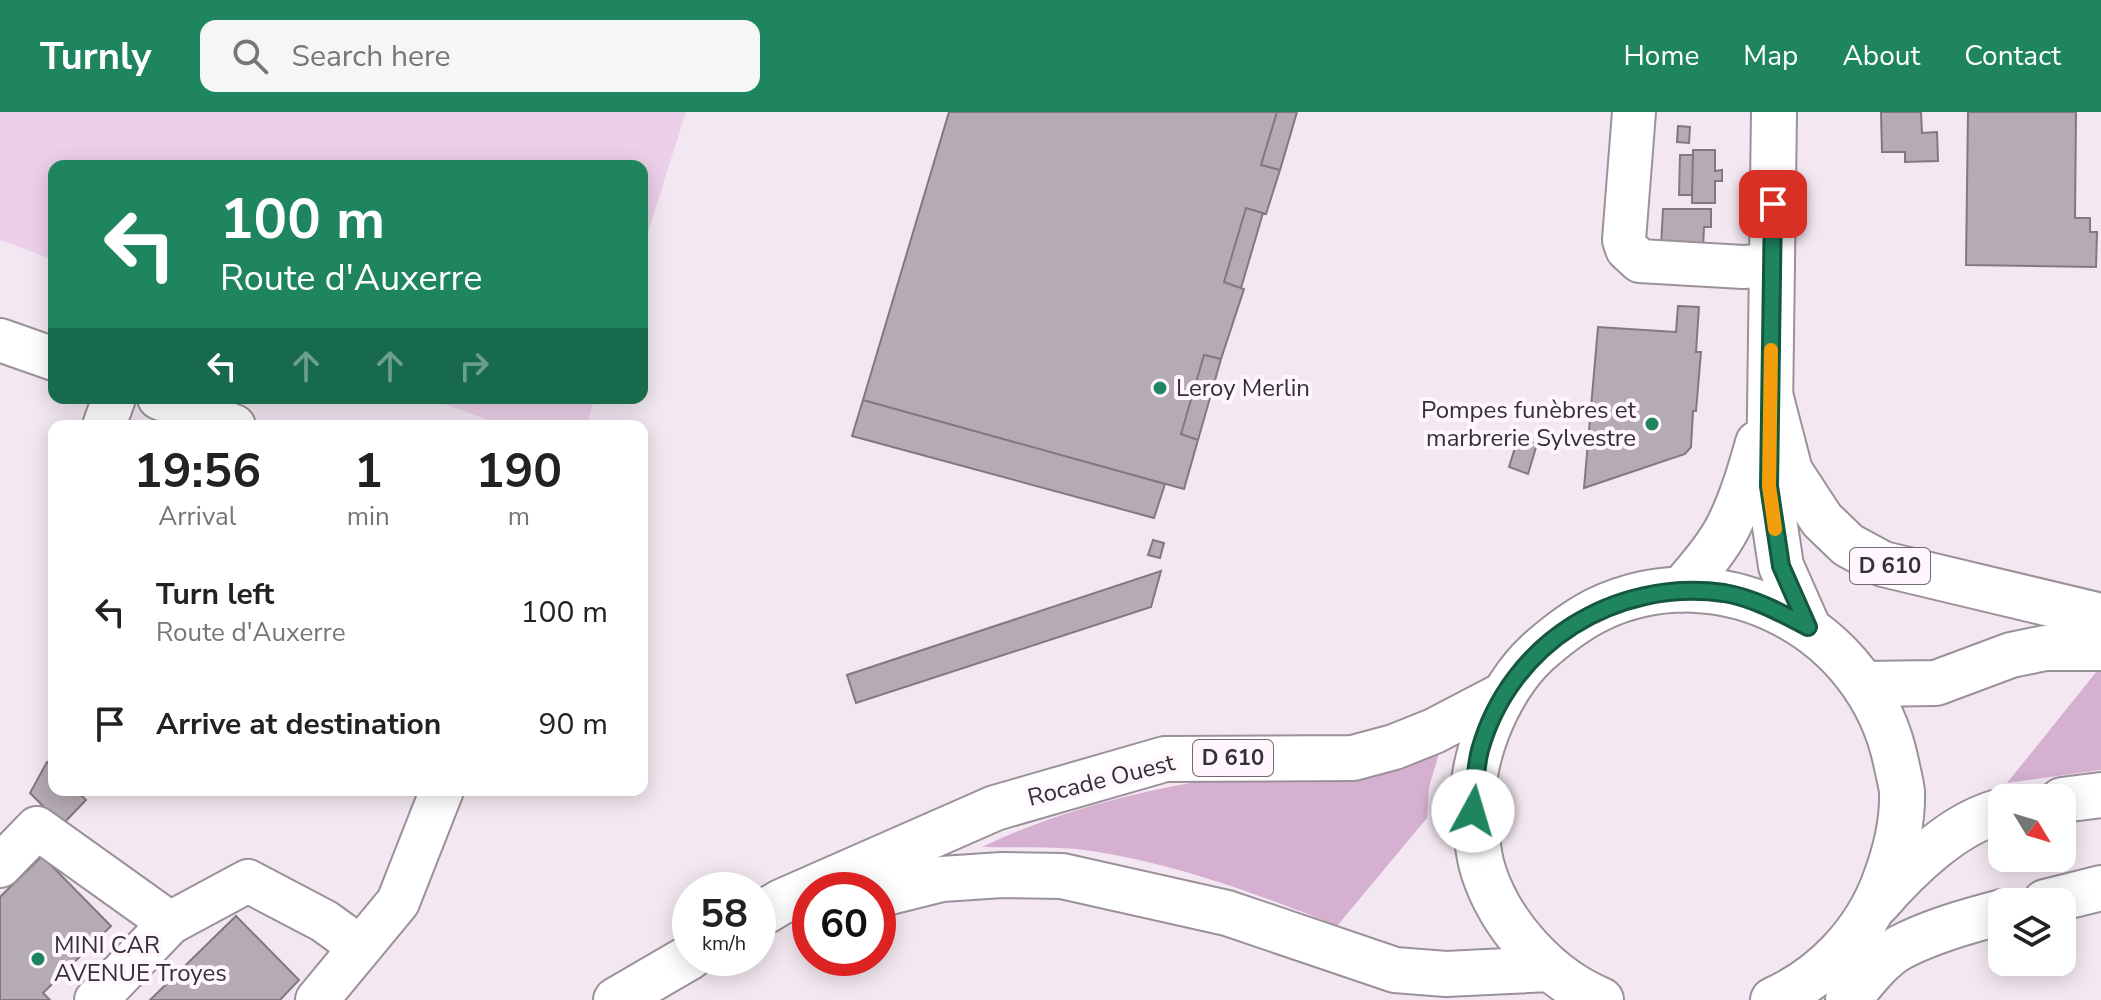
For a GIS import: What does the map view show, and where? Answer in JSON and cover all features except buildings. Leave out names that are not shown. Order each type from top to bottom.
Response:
[{"type":"main road","points":[[1774,112],[1769,486],[1781,566],[1808,627]]},
{"type":"main road","points":[[1681,590],[1729,526],[1744,489],[1771,398]]},
{"type":"main road","name":"D 610","points":[[1771,398],[1790,471],[1822,520],[1856,551],[1883,564],[2101,616]]},
{"type":"main road","points":[[1601,1000],[1584,993],[1549,969],[1509,924],[1483,870],[1473,811],[1480,751],[1503,695],[1528,661],[1597,610],[1638,596],[1681,590],[1726,594],[1769,606],[1808,627],[1832,646],[1865,684],[1890,735],[1902,792],[1897,849],[1877,904]]},
{"type":"main road","points":[[1865,684],[1936,683],[2011,655],[2034,650],[2101,648]]},
{"type":"main road","name":"Rocade Ouest","points":[[776,905],[995,808],[1165,759],[1353,758],[1394,747],[1434,731],[1503,695]]},
{"type":"main road","points":[[2076,798],[2101,795]]},
{"type":"main road","points":[[1785,997],[1842,953],[1877,904],[1910,866],[1988,815]]},
{"type":"main road","points":[[896,890],[942,879],[1002,875],[1062,876],[1227,913],[1395,970],[1446,974],[1549,969]]},
{"type":"main road","points":[[2076,894],[2101,888]]},
{"type":"main road","points":[[1848,1000],[1872,971],[1899,948],[1988,916]]},
{"type":"main road","points":[[616,1000],[672,968]]},
{"type":"street","points":[[1634,112],[1624,240],[1633,256],[1640,261],[1743,267],[1773,265]]},
{"type":"street","points":[[0,340],[48,357]]},
{"type":"street","points":[[175,404],[218,420]]},
{"type":"street","points":[[317,1000],[398,902],[440,796]]},
{"type":"street","points":[[0,866],[37,828],[170,923]]},
{"type":"street","points":[[96,1000],[170,923],[248,881],[324,921],[360,947]]},
{"type":"shaded area","points":[[0,112],[686,112],[648,232],[648,160],[48,160],[48,258],[0,240]]},
{"type":"shaded area","points":[[444,404],[593,404],[588,420],[488,420]]},
{"type":"shaded area","points":[[2101,666],[2101,770],[2007,783]]},
{"type":"shaded area","points":[[1441,747],[1429,787],[1427,818],[1337,926],[1217,881],[1124,857],[1065,848],[982,847],[1036,824],[1149,791],[1265,770]]},
{"type":"slow traffic","points":[[1771,350],[1769,486],[1775,529]]},
{"type":"place","name":"Leroy Merlin","points":[[1160,388]]},
{"type":"place","name":"Pompes funèbres et marbrerie Sylvestre","points":[[1652,424]]},
{"type":"place","name":"MINI CAR AVENUE Troyes","points":[[38,959]]},
{"type":"route","points":[[1473,811],[1480,751],[1503,695],[1528,661],[1560,632],[1597,610],[1638,596],[1681,590],[1726,594],[1769,606],[1808,627],[1781,566],[1769,486],[1773,204]]}]
